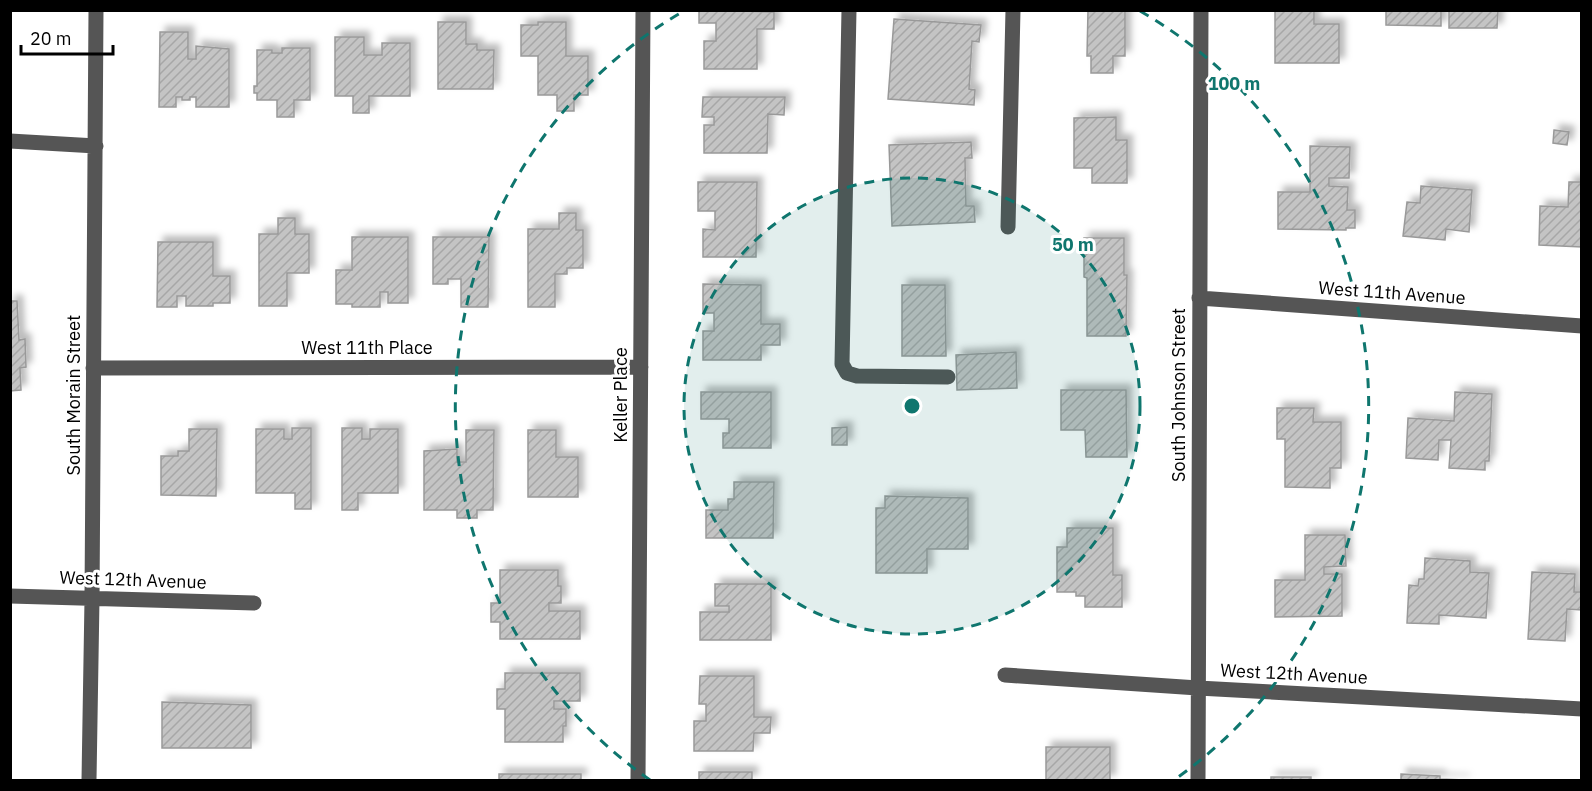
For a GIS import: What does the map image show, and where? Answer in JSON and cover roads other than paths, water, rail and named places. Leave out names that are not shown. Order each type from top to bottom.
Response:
[{"type":"street","name":"South Morain Street","points":[[89,780],[96,10]]},
{"type":"street","name":"Keller Place","points":[[638,780],[643,10]]},
{"type":"street","points":[[849,10],[842,364],[847,373],[857,376],[948,377]]},
{"type":"street","points":[[1008,227],[1013,10]]},
{"type":"street","name":"South Johnson Street","points":[[1198,780],[1201,10]]},
{"type":"street","points":[[10,141],[96,146]]},
{"type":"street","name":"West 11th Avenue","points":[[1199,298],[1581,326]]},
{"type":"street","name":"West 11th Place","points":[[93,368],[641,367]]},
{"type":"street","name":"West 12th Avenue","points":[[10,597],[255,603]]},
{"type":"street","name":"West 12th Avenue","points":[[1005,675],[1581,709]]}]
